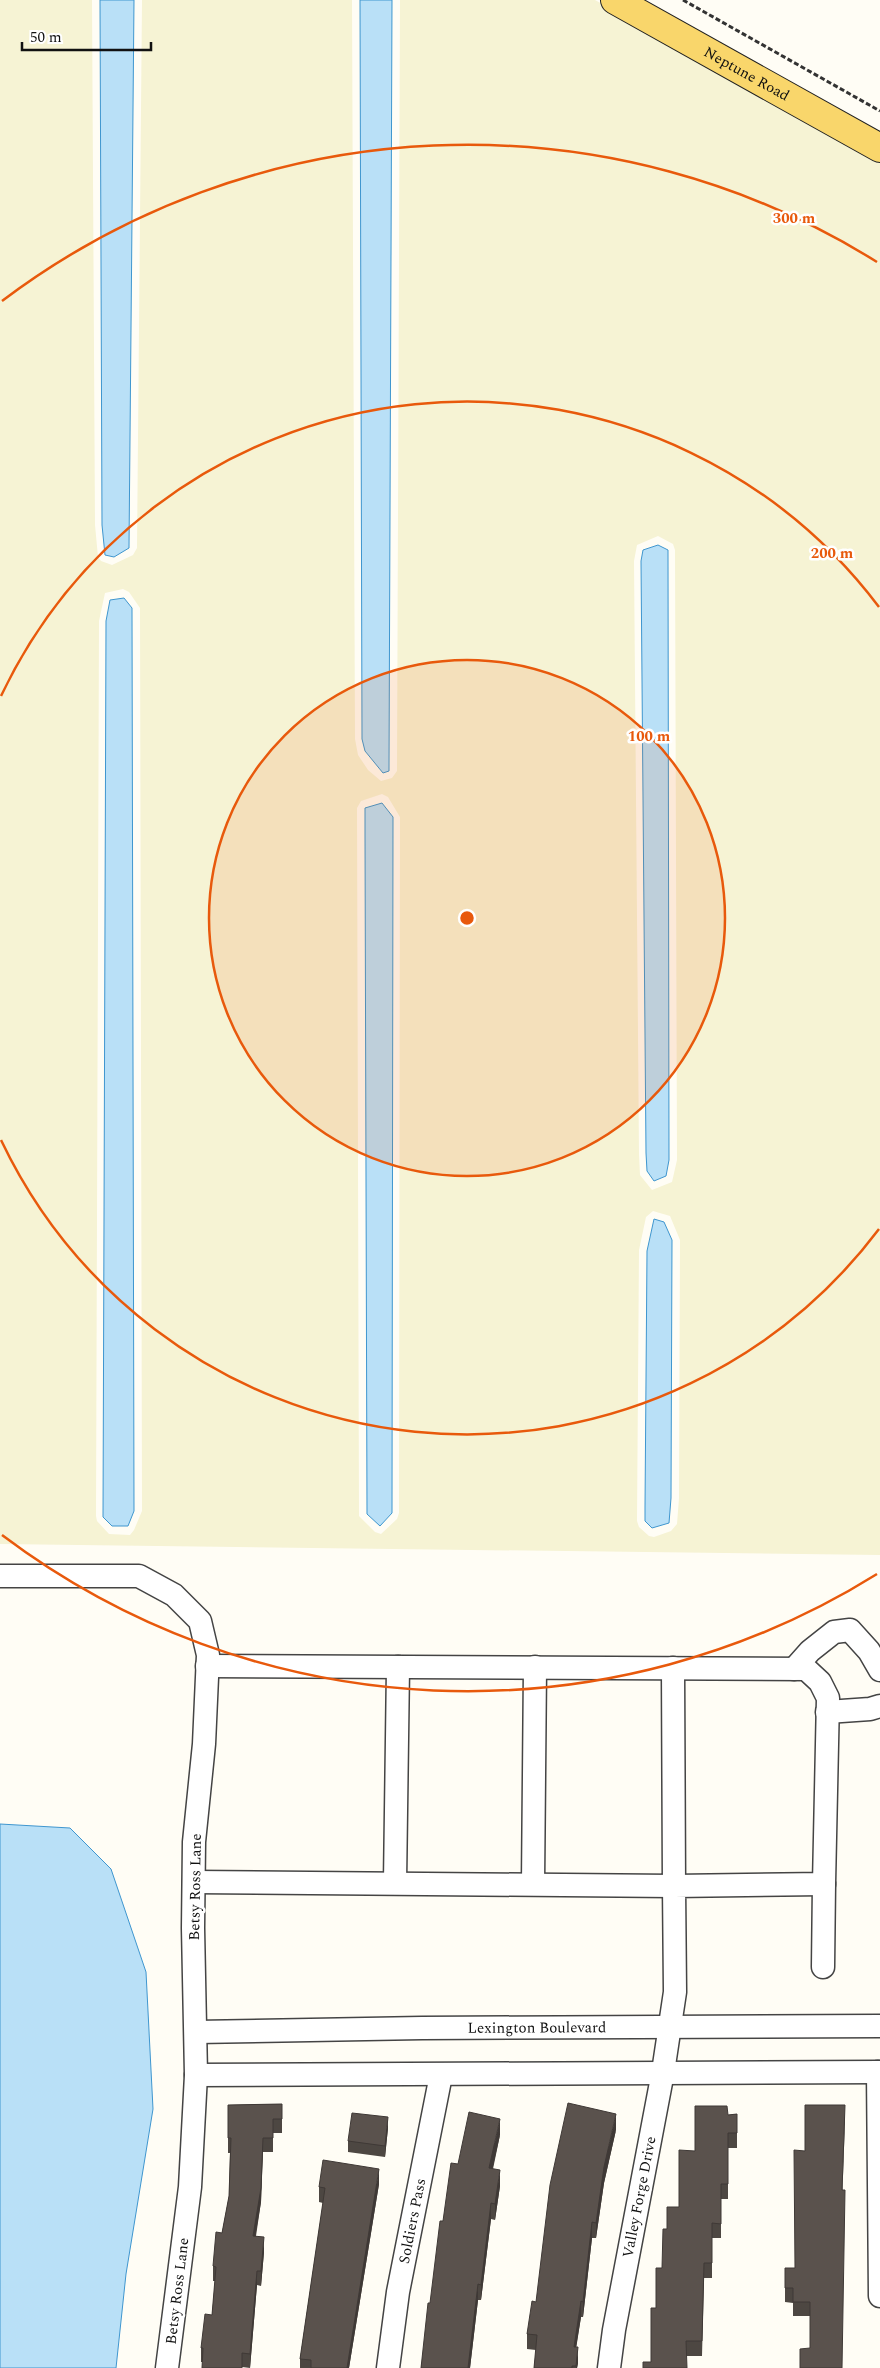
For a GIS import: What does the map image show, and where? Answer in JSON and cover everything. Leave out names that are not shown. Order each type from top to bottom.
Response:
[{"type":"main road","name":"Neptune Road","points":[[615,0],[880,148]]},
{"type":"street","name":"Betsy Ross Lane","points":[[0,1576],[139,1576],[174,1595],[200,1621],[208,1655],[204,1744],[194,1842],[196,2075],[190,2187],[167,2368]]},
{"type":"street","points":[[794,1669],[810,1651],[834,1632],[850,1630],[869,1651],[880,1670]]},
{"type":"street","points":[[207,1666],[806,1669],[820,1682],[828,1698],[823,1967]]},
{"type":"street","points":[[395,1883],[398,1667]]},
{"type":"street","points":[[533,1884],[535,1667]]},
{"type":"street","name":"Valley Forge Drive","points":[[609,2368],[614,2330],[663,2072],[668,2026],[675,1992],[673,1668]]},
{"type":"street","points":[[827,1712],[870,1709],[880,1706]]},
{"type":"street","points":[[194,1882],[674,1886],[824,1884]]},
{"type":"street","name":"Lexington Boulevard","points":[[196,2032],[668,2026],[880,2026]]},
{"type":"street","points":[[196,2075],[879,2072],[880,2296]]},
{"type":"street","name":"Soldiers Pass","points":[[388,2368],[398,2292],[441,2075]]},
{"type":"path","points":[[683,0],[880,111]]},
{"type":"shaded area","points":[[0,0],[92,0],[95,525],[98,557],[101,561],[112,565],[133,555],[137,548],[142,0],[352,0],[355,739],[358,755],[368,770],[381,781],[392,778],[397,771],[400,0],[595,0],[880,159],[880,1555],[0,1544]],"holes":[[[658,536],[673,544],[675,550],[677,1160],[672,1182],[652,1190],[640,1175],[639,1154],[634,561],[637,545]],[[123,589],[129,592],[140,608],[142,1511],[130,1535],[109,1534],[97,1521],[96,1516],[99,621],[105,593]],[[382,794],[388,797],[400,817],[399,1513],[397,1519],[381,1534],[375,1532],[359,1516],[357,808],[361,801]],[[653,1211],[670,1216],[680,1240],[679,1498],[677,1524],[671,1531],[654,1537],[649,1536],[639,1527],[637,1521],[639,1250],[646,1217]]]},
{"type":"water","points":[[100,0],[134,0],[129,548],[114,557],[105,555],[102,525]]},
{"type":"water","points":[[360,0],[392,0],[389,771],[383,773],[365,751],[362,739]]},
{"type":"water","points":[[658,545],[668,550],[669,1160],[666,1176],[654,1181],[647,1171],[646,1153],[641,561],[643,550]]},
{"type":"water","points":[[124,598],[132,608],[134,1511],[128,1526],[112,1526],[103,1517],[106,621],[110,600]]},
{"type":"water","points":[[382,803],[393,817],[392,1513],[380,1526],[367,1514],[365,808]]},
{"type":"water","points":[[654,1219],[664,1222],[672,1240],[671,1498],[669,1523],[652,1528],[645,1521],[645,1507],[647,1251]]},
{"type":"water","points":[[0,1824],[70,1828],[111,1869],[146,1972],[153,2109],[126,2274],[116,2368],[0,2368]]},
{"type":"building","points":[[568,2103],[616,2114],[604,2167],[596,2223],[592,2222],[583,2302],[581,2301],[574,2347],[578,2347],[576,2366],[572,2366],[572,2368],[534,2368],[537,2335],[527,2334],[532,2301],[536,2302],[550,2185]]},
{"type":"building","points":[[282,2104],[282,2119],[273,2119],[273,2138],[263,2138],[261,2188],[253,2236],[264,2237],[261,2271],[257,2271],[250,2354],[242,2353],[242,2368],[202,2368],[203,2348],[201,2348],[205,2314],[212,2315],[216,2267],[213,2266],[216,2232],[222,2233],[229,2196],[231,2138],[228,2138],[228,2105]]},
{"type":"building","points":[[805,2105],[845,2105],[842,2190],[845,2190],[842,2368],[800,2368],[800,2349],[810,2348],[810,2302],[793,2302],[793,2288],[785,2288],[785,2268],[795,2268],[794,2150],[805,2151]]},
{"type":"building","points":[[695,2106],[727,2106],[728,2115],[737,2114],[737,2133],[728,2133],[728,2184],[721,2184],[721,2224],[712,2223],[712,2263],[704,2263],[702,2341],[686,2341],[687,2368],[643,2368],[643,2362],[651,2362],[651,2308],[656,2308],[656,2268],[662,2268],[663,2229],[667,2229],[667,2207],[679,2207],[679,2150],[695,2151]]},
{"type":"building","points":[[469,2112],[500,2119],[489,2168],[500,2170],[495,2204],[491,2203],[481,2285],[478,2284],[468,2368],[421,2368],[440,2221],[443,2221],[451,2163],[458,2164]]},
{"type":"building","points":[[352,2113],[388,2117],[385,2146],[348,2141]]},
{"type":"building","points":[[323,2160],[379,2169],[347,2368],[311,2368],[311,2360],[300,2359],[325,2188],[319,2187]]}]
